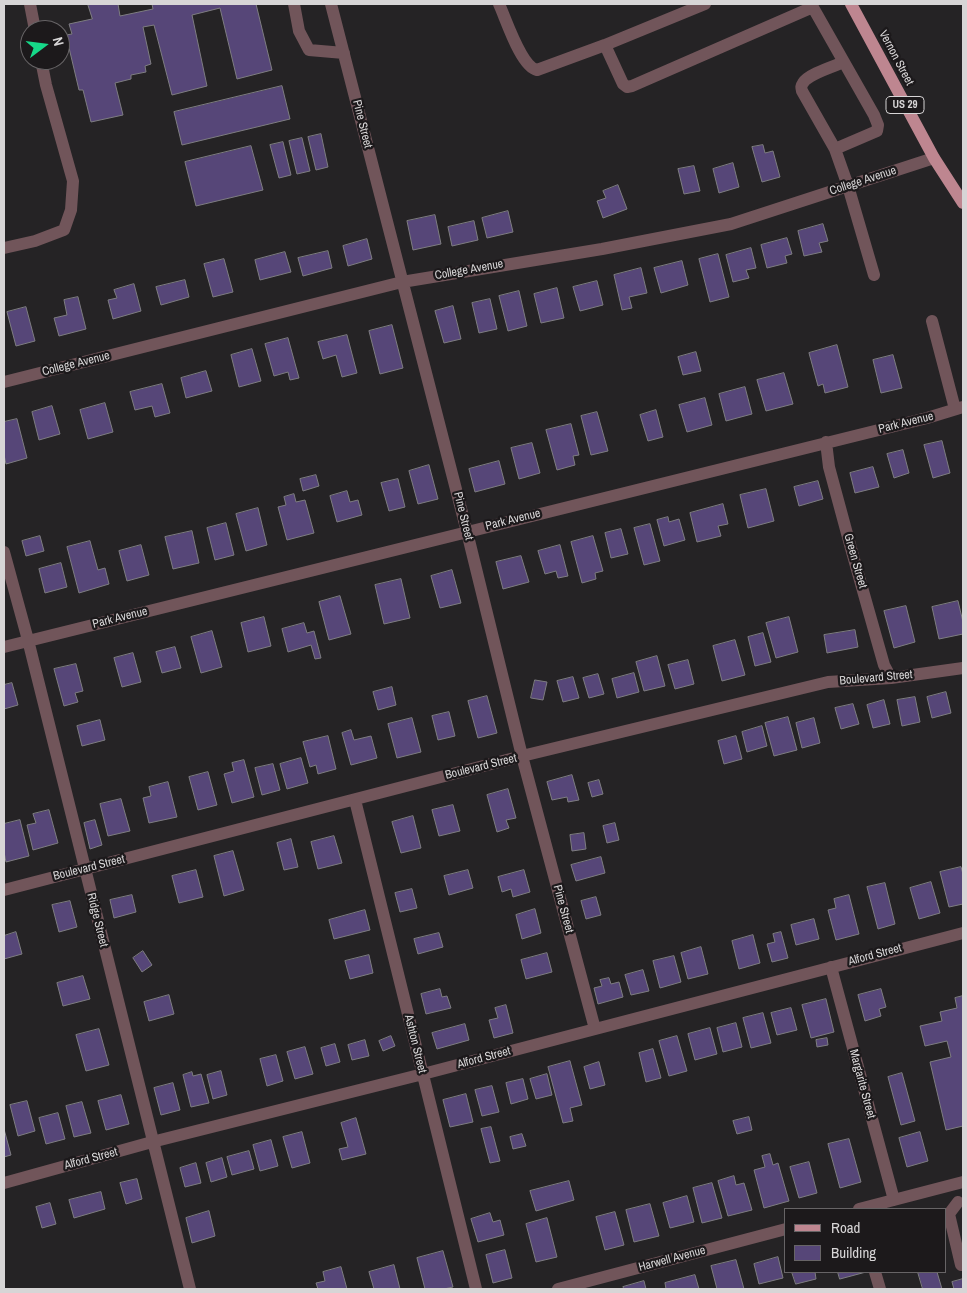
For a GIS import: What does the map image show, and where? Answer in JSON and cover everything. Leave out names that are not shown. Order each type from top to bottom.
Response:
[{"type":"main road","name":"Vernon Street","points":[[856,5],[934,158],[963,203]]},
{"type":"street","points":[[30,4],[33,20]]},
{"type":"street","points":[[294,4],[299,31],[308,50],[344,53]]},
{"type":"street","name":"Pine Street","points":[[331,4],[467,532],[522,756],[595,1029]]},
{"type":"street","points":[[499,4],[522,57],[534,70],[540,70],[705,4]]},
{"type":"street","points":[[604,45],[623,84],[627,87],[812,6],[878,125],[877,131],[835,149]]},
{"type":"street","points":[[844,62],[811,77],[801,87],[835,149],[874,275]]},
{"type":"street","points":[[4,248],[35,241],[64,230],[71,210],[73,181],[43,70]]},
{"type":"street","name":"College Avenue","points":[[4,382],[402,282],[602,249],[731,224],[934,158]]},
{"type":"street","points":[[932,320],[959,408]]},
{"type":"street","name":"Park Avenue","points":[[4,647],[927,418],[959,408]]},
{"type":"street","name":"Green Street","points":[[826,442],[829,467],[852,552],[884,665],[891,678]]},
{"type":"street","name":"Ridge Street","points":[[4,552],[28,640],[190,1289]]},
{"type":"street","name":"Boulevard Street","points":[[4,890],[522,756],[828,682],[891,678],[963,668]]},
{"type":"street","name":"Ashton Street","points":[[355,800],[476,1289]]},
{"type":"street","name":"Alford Street","points":[[4,1183],[152,1142],[423,1074],[963,933]]},
{"type":"street","name":"Margarite Street","points":[[831,967],[894,1200]]},
{"type":"street","points":[[863,1208],[959,1183],[961,1204],[949,1214],[961,1265],[963,1264]]},
{"type":"street","name":"Harwell Avenue","points":[[558,1289],[784,1230]]},
{"type":"street","points":[[875,1273],[880,1289]]},
{"type":"building","points":[[88,4],[118,4],[120,16],[153,9],[152,4],[256,4],[272,70],[237,79],[220,8],[192,15],[207,86],[172,95],[154,25],[143,27],[151,64],[145,66],[146,72],[131,75],[131,79],[115,83],[123,115],[91,122],[83,90],[79,90],[70,52],[70,34],[72,34],[70,24],[92,19]]},
{"type":"building","points":[[282,86],[290,119],[182,145],[174,112]]},
{"type":"building","points":[[321,134],[328,167],[316,170],[308,137]]},
{"type":"building","points":[[302,138],[310,171],[297,174],[289,141]]},
{"type":"building","points":[[283,142],[291,175],[279,178],[270,145]]},
{"type":"building","points":[[763,145],[765,153],[773,151],[780,177],[762,182],[752,147]]},
{"type":"building","points":[[251,146],[263,190],[196,206],[185,162]]},
{"type":"building","points":[[733,163],[739,187],[719,193],[713,169]]},
{"type":"building","points":[[694,166],[700,191],[684,194],[678,169]]},
{"type":"building","points":[[618,185],[627,209],[603,218],[597,201],[606,198],[603,191]]},
{"type":"building","points":[[508,211],[513,232],[487,238],[482,218]]},
{"type":"building","points":[[435,215],[441,244],[413,250],[407,221]]},
{"type":"building","points":[[474,221],[478,240],[452,246],[448,227]]},
{"type":"building","points":[[823,224],[828,241],[819,243],[822,252],[804,256],[798,231]]},
{"type":"building","points":[[787,238],[792,254],[785,256],[787,263],[767,268],[761,245]]},
{"type":"building","points":[[367,239],[372,259],[348,266],[343,246]]},
{"type":"building","points":[[751,248],[756,268],[746,270],[749,278],[733,282],[726,255]]},
{"type":"building","points":[[328,251],[332,268],[303,276],[298,258]]},
{"type":"building","points":[[285,252],[291,272],[260,280],[255,260]]},
{"type":"building","points":[[718,254],[729,297],[710,302],[699,259]]},
{"type":"building","points":[[224,259],[233,292],[213,297],[204,264]]},
{"type":"building","points":[[682,261],[688,285],[661,293],[654,268]]},
{"type":"building","points":[[641,268],[647,293],[629,297],[632,308],[622,310],[614,275]]},
{"type":"building","points":[[185,280],[189,297],[161,305],[156,287]]},
{"type":"building","points":[[597,281],[603,305],[580,311],[573,287]]},
{"type":"building","points":[[134,284],[141,311],[113,319],[108,300],[117,298],[114,290]]},
{"type":"building","points":[[557,288],[564,318],[541,323],[534,294]]},
{"type":"building","points":[[519,291],[527,326],[508,331],[499,296]]},
{"type":"building","points":[[78,297],[86,329],[59,336],[54,318],[67,315],[64,300]]},
{"type":"building","points":[[490,299],[497,329],[479,333],[472,303]]},
{"type":"building","points":[[453,306],[461,339],[444,343],[435,311]]},
{"type":"building","points":[[26,307],[35,341],[16,346],[7,312]]},
{"type":"building","points":[[392,325],[403,368],[380,374],[369,331]]},
{"type":"building","points":[[347,335],[357,373],[342,377],[336,355],[323,359],[318,342]]},
{"type":"building","points":[[288,338],[299,378],[290,380],[288,372],[274,376],[265,344]]},
{"type":"building","points":[[837,345],[848,387],[825,393],[823,384],[818,386],[809,353]]},
{"type":"building","points":[[252,349],[261,381],[239,387],[231,355]]},
{"type":"building","points":[[696,352],[701,371],[683,375],[678,357]]},
{"type":"building","points":[[893,355],[902,388],[881,393],[873,360]]},
{"type":"building","points":[[206,371],[212,391],[186,398],[181,378]]},
{"type":"building","points":[[784,373],[793,404],[766,411],[757,380]]},
{"type":"building","points":[[162,384],[170,413],[155,417],[152,406],[135,410],[130,392]]},
{"type":"building","points":[[745,387],[752,414],[726,421],[719,394]]},
{"type":"building","points":[[705,398],[712,425],[687,432],[679,405]]},
{"type":"building","points":[[105,403],[113,432],[88,439],[80,410]]},
{"type":"building","points":[[52,406],[60,434],[39,440],[32,412]]},
{"type":"building","points":[[656,410],[663,437],[648,441],[640,415]]},
{"type":"building","points":[[597,412],[608,451],[591,455],[581,416]]},
{"type":"building","points":[[17,419],[27,458],[6,464],[4,455],[4,422]]},
{"type":"building","points":[[571,424],[579,455],[573,456],[575,465],[557,470],[546,430]]},
{"type":"building","points":[[942,441],[950,473],[933,478],[924,445]]},
{"type":"building","points":[[532,443],[540,473],[519,479],[511,448]]},
{"type":"building","points":[[903,450],[909,473],[894,478],[887,454]]},
{"type":"building","points":[[499,461],[505,484],[475,492],[469,469]]},
{"type":"building","points":[[429,465],[438,499],[418,504],[409,471]]},
{"type":"building","points":[[873,467],[879,487],[855,493],[850,473]]},
{"type":"building","points":[[316,475],[319,486],[303,491],[300,479]]},
{"type":"building","points":[[398,479],[405,507],[389,511],[381,483]]},
{"type":"building","points":[[818,481],[823,499],[799,506],[794,487]]},
{"type":"building","points":[[766,489],[774,521],[748,528],[740,495]]},
{"type":"building","points":[[347,491],[350,502],[358,500],[362,515],[337,522],[330,496]]},
{"type":"building","points":[[294,494],[296,502],[305,500],[314,533],[287,540],[278,507],[286,505],[284,497]]},
{"type":"building","points":[[723,504],[728,524],[718,526],[721,536],[697,542],[690,513]]},
{"type":"building","points":[[258,508],[267,545],[246,551],[236,514]]},
{"type":"building","points":[[668,517],[669,522],[679,519],[685,540],[664,546],[657,520]]},
{"type":"building","points":[[226,523],[234,555],[215,560],[207,528]]},
{"type":"building","points":[[650,524],[660,561],[644,565],[634,528]]},
{"type":"building","points":[[621,529],[628,554],[611,558],[605,533]]},
{"type":"building","points":[[192,531],[199,563],[173,569],[165,537]]},
{"type":"building","points":[[40,536],[44,551],[26,556],[22,541]]},
{"type":"building","points":[[593,536],[603,571],[595,573],[596,579],[582,583],[571,542]]},
{"type":"building","points":[[90,541],[98,570],[105,568],[109,584],[79,593],[67,547]]},
{"type":"building","points":[[141,545],[149,575],[127,581],[119,551]]},
{"type":"building","points":[[560,545],[568,576],[558,578],[556,571],[545,574],[538,551]]},
{"type":"building","points":[[521,556],[529,582],[503,589],[496,562]]},
{"type":"building","points":[[61,563],[67,587],[45,593],[39,569]]},
{"type":"building","points":[[452,570],[461,603],[440,608],[431,576]]},
{"type":"building","points":[[401,579],[410,618],[384,624],[375,585]]},
{"type":"building","points":[[340,596],[351,634],[329,640],[319,602]]},
{"type":"building","points":[[958,601],[963,622],[963,634],[939,639],[932,607]]},
{"type":"building","points":[[906,606],[915,642],[894,648],[884,611]]},
{"type":"building","points":[[264,617],[271,646],[248,652],[241,623]]},
{"type":"building","points":[[789,617],[798,652],[776,658],[766,623]]},
{"type":"building","points":[[304,623],[307,633],[314,631],[321,658],[315,659],[311,645],[288,652],[282,629]]},
{"type":"building","points":[[855,630],[858,647],[827,653],[824,635]]},
{"type":"building","points":[[212,631],[222,667],[201,673],[191,637]]},
{"type":"building","points":[[763,633],[771,662],[755,666],[748,637]]},
{"type":"building","points":[[735,640],[745,675],[722,681],[713,646]]},
{"type":"building","points":[[175,647],[181,668],[162,673],[156,652]]},
{"type":"building","points":[[133,653],[141,682],[122,687],[114,658]]},
{"type":"building","points":[[657,656],[665,686],[644,691],[636,662]]},
{"type":"building","points":[[688,660],[694,684],[675,689],[668,665]]},
{"type":"building","points":[[76,664],[83,691],[75,693],[78,702],[64,706],[54,669]]},
{"type":"building","points":[[634,673],[639,692],[617,698],[612,679]]},
{"type":"building","points":[[598,674],[604,694],[589,698],[583,678]]},
{"type":"building","points":[[573,677],[579,698],[563,702],[557,681]]},
{"type":"building","points":[[535,680],[547,682],[543,700],[531,698]]},
{"type":"building","points":[[12,683],[18,705],[4,709],[4,685]]},
{"type":"building","points":[[392,687],[396,705],[378,710],[373,692]]},
{"type":"building","points":[[946,692],[951,713],[932,718],[927,697]]},
{"type":"building","points":[[487,696],[497,733],[478,738],[468,701]]},
{"type":"building","points":[[915,697],[920,722],[902,726],[897,700]]},
{"type":"building","points":[[884,700],[890,724],[873,728],[867,705]]},
{"type":"building","points":[[853,704],[859,724],[841,729],[835,708]]},
{"type":"building","points":[[449,712],[455,736],[438,740],[432,716]]},
{"type":"building","points":[[788,717],[797,750],[774,756],[765,723]]},
{"type":"building","points":[[412,718],[421,752],[397,758],[388,724]]},
{"type":"building","points":[[814,718],[820,743],[802,748],[796,723]]},
{"type":"building","points":[[100,720],[105,740],[82,746],[77,726]]},
{"type":"building","points":[[762,726],[767,746],[747,752],[742,732]]},
{"type":"building","points":[[351,730],[354,740],[371,736],[377,758],[351,765],[342,733]]},
{"type":"building","points":[[328,736],[336,769],[318,774],[316,765],[310,767],[303,742]]},
{"type":"building","points":[[736,736],[742,759],[724,764],[718,741]]},
{"type":"building","points":[[301,758],[308,783],[287,789],[280,764]]},
{"type":"building","points":[[244,760],[254,797],[232,803],[224,774],[234,771],[232,763]]},
{"type":"building","points":[[273,764],[280,790],[262,795],[255,768]]},
{"type":"building","points":[[208,772],[217,805],[198,810],[189,777]]},
{"type":"building","points":[[572,775],[579,800],[568,802],[567,797],[552,800],[547,782]]},
{"type":"building","points":[[599,780],[603,794],[592,797],[588,783]]},
{"type":"building","points":[[168,782],[177,817],[149,823],[143,798],[151,796],[149,787]]},
{"type":"building","points":[[508,789],[516,818],[506,820],[509,828],[497,832],[487,795]]},
{"type":"building","points":[[121,799],[130,831],[108,836],[100,804]]},
{"type":"building","points":[[453,805],[460,831],[439,836],[432,810]]},
{"type":"building","points":[[49,810],[58,843],[33,850],[27,825],[36,823],[33,814]]},
{"type":"building","points":[[413,816],[421,848],[401,853],[392,822]]},
{"type":"building","points":[[20,820],[29,856],[6,862],[4,824]]},
{"type":"building","points":[[95,820],[102,845],[90,849],[84,823]]},
{"type":"building","points":[[615,823],[619,840],[607,843],[603,826]]},
{"type":"building","points":[[584,833],[586,849],[572,851],[570,835]]},
{"type":"building","points":[[334,836],[342,863],[318,869],[311,842]]},
{"type":"building","points":[[291,839],[298,867],[284,870],[277,843]]},
{"type":"building","points":[[233,851],[244,890],[224,896],[214,856]]},
{"type":"building","points":[[601,857],[605,873],[576,881],[571,865]]},
{"type":"building","points":[[961,867],[963,874],[963,904],[949,907],[940,872]]},
{"type":"building","points":[[196,870],[203,897],[179,903],[172,876]]},
{"type":"building","points":[[468,870],[473,888],[449,895],[444,876]]},
{"type":"building","points":[[524,870],[530,892],[513,897],[511,889],[502,892],[498,877]]},
{"type":"building","points":[[931,882],[940,913],[919,919],[910,888]]},
{"type":"building","points":[[885,883],[895,924],[878,929],[867,887]]},
{"type":"building","points":[[412,889],[417,908],[400,912],[395,893]]},
{"type":"building","points":[[132,895],[136,912],[114,918],[110,900]]},
{"type":"building","points":[[849,895],[859,934],[836,940],[828,910],[836,908],[834,899]]},
{"type":"building","points":[[596,897],[601,915],[586,919],[581,901]]},
{"type":"building","points":[[70,901],[77,927],[59,932],[52,905]]},
{"type":"building","points":[[535,909],[541,933],[522,939],[516,915]]},
{"type":"building","points":[[365,910],[370,930],[334,939],[329,920]]},
{"type":"building","points":[[814,919],[819,939],[796,945],[791,925]]},
{"type":"building","points":[[16,932],[22,954],[4,959],[4,936]]},
{"type":"building","points":[[781,932],[788,958],[772,962],[767,944],[775,942],[773,934]]},
{"type":"building","points":[[439,933],[443,947],[418,954],[414,939]]},
{"type":"building","points":[[753,935],[760,963],[739,969],[732,941]]},
{"type":"building","points":[[701,947],[708,974],[688,979],[681,953]]},
{"type":"building","points":[[143,951],[152,965],[142,972],[133,958]]},
{"type":"building","points":[[547,953],[552,972],[526,979],[521,960]]},
{"type":"building","points":[[369,955],[373,973],[350,979],[345,961]]},
{"type":"building","points":[[674,956],[681,982],[660,988],[653,961]]},
{"type":"building","points":[[643,970],[649,991],[631,995],[625,975]]},
{"type":"building","points":[[83,976],[90,999],[63,1006],[57,983]]},
{"type":"building","points":[[609,978],[611,984],[619,982],[623,997],[598,1004],[594,988],[602,986],[600,980]]},
{"type":"building","points":[[440,989],[442,997],[447,996],[451,1008],[426,1014],[421,994]]},
{"type":"building","points":[[881,989],[886,1007],[879,1009],[881,1016],[865,1021],[858,995]]},
{"type":"building","points":[[169,995],[174,1014],[149,1021],[144,1002]]},
{"type":"building","points":[[963,996],[963,1126],[946,1130],[930,1062],[951,1057],[947,1041],[925,1046],[920,1026],[942,1021],[940,1012],[957,1008],[955,998]]},
{"type":"building","points":[[826,999],[834,1032],[811,1038],[802,1005]]},
{"type":"building","points":[[506,1005],[513,1033],[494,1038],[489,1020],[498,1018],[495,1008]]},
{"type":"building","points":[[791,1008],[797,1030],[777,1035],[771,1013]]},
{"type":"building","points":[[763,1013],[771,1043],[751,1048],[743,1018]]},
{"type":"building","points":[[736,1023],[742,1047],[723,1052],[717,1028]]},
{"type":"building","points":[[465,1024],[469,1040],[437,1049],[432,1033]]},
{"type":"building","points":[[710,1028],[717,1054],[695,1060],[688,1034]]},
{"type":"building","points":[[99,1029],[109,1065],[86,1071],[76,1035]]},
{"type":"building","points":[[391,1036],[395,1046],[383,1051],[379,1041]]},
{"type":"building","points":[[677,1036],[687,1071],[669,1076],[659,1041]]},
{"type":"building","points":[[827,1038],[828,1045],[817,1047],[816,1040]]},
{"type":"building","points":[[365,1040],[369,1056],[352,1060],[348,1045]]},
{"type":"building","points":[[335,1044],[340,1062],[326,1066],[321,1048]]},
{"type":"building","points":[[305,1047],[313,1074],[295,1079],[287,1052]]},
{"type":"building","points":[[653,1049],[661,1078],[646,1082],[639,1053]]},
{"type":"building","points":[[276,1055],[283,1081],[267,1086],[260,1059]]},
{"type":"building","points":[[570,1061],[582,1105],[570,1108],[573,1121],[563,1123],[548,1067]]},
{"type":"building","points":[[599,1062],[605,1085],[590,1089],[584,1067]]},
{"type":"building","points":[[221,1071],[227,1095],[213,1099],[207,1075]]},
{"type":"building","points":[[192,1072],[193,1076],[201,1074],[209,1103],[191,1107],[183,1075]]},
{"type":"building","points":[[902,1073],[915,1121],[901,1125],[888,1077]]},
{"type":"building","points":[[547,1074],[552,1095],[536,1099],[530,1079]]},
{"type":"building","points":[[523,1079],[528,1099],[511,1104],[506,1083]]},
{"type":"building","points":[[173,1083],[180,1110],[161,1115],[154,1088]]},
{"type":"building","points":[[492,1086],[499,1112],[482,1116],[475,1090]]},
{"type":"building","points":[[466,1094],[473,1122],[450,1127],[443,1100]]},
{"type":"building","points":[[121,1095],[129,1124],[106,1130],[98,1101]]},
{"type":"building","points":[[27,1101],[35,1131],[18,1136],[10,1105]]},
{"type":"building","points":[[82,1102],[91,1133],[74,1137],[66,1106]]},
{"type":"building","points":[[58,1113],[65,1139],[46,1144],[39,1118]]},
{"type":"building","points":[[749,1117],[752,1130],[737,1134],[733,1121]]},
{"type":"building","points":[[356,1118],[366,1154],[342,1160],[339,1149],[348,1147],[341,1123]]},
{"type":"building","points":[[491,1127],[500,1161],[490,1163],[481,1129]]},
{"type":"building","points":[[4,1129],[11,1155],[4,1157]]},
{"type":"building","points":[[302,1132],[310,1163],[292,1168],[283,1137]]},
{"type":"building","points":[[920,1132],[928,1161],[907,1167],[899,1138]]},
{"type":"building","points":[[522,1134],[526,1146],[513,1149],[510,1137]]},
{"type":"building","points":[[849,1139],[861,1182],[840,1188],[828,1144]]},
{"type":"building","points":[[271,1140],[278,1166],[260,1171],[253,1145]]},
{"type":"building","points":[[249,1151],[254,1169],[232,1175],[227,1157]]},
{"type":"building","points":[[770,1154],[773,1165],[778,1163],[789,1201],[764,1208],[754,1170],[765,1167],[762,1156]]},
{"type":"building","points":[[222,1158],[227,1177],[211,1182],[206,1163]]},
{"type":"building","points":[[809,1162],[817,1193],[799,1198],[790,1167]]},
{"type":"building","points":[[196,1163],[201,1183],[185,1187],[180,1168]]},
{"type":"building","points":[[734,1176],[736,1185],[744,1183],[752,1210],[728,1216],[718,1181]]},
{"type":"building","points":[[137,1179],[142,1199],[126,1204],[120,1183]]},
{"type":"building","points":[[569,1181],[574,1200],[536,1211],[530,1191]]},
{"type":"building","points":[[712,1183],[722,1218],[702,1223],[693,1188]]},
{"type":"building","points":[[101,1192],[105,1209],[74,1218],[69,1200]]},
{"type":"building","points":[[687,1196],[694,1222],[670,1228],[663,1203]]},
{"type":"building","points":[[50,1203],[56,1224],[42,1228],[36,1207]]},
{"type":"building","points":[[650,1204],[659,1236],[634,1242],[626,1210]]},
{"type":"building","points":[[209,1211],[215,1236],[192,1243],[186,1218]]},
{"type":"building","points":[[615,1212],[624,1245],[605,1250],[596,1217]]},
{"type":"building","points":[[490,1213],[493,1222],[500,1220],[504,1235],[478,1242],[471,1219]]},
{"type":"building","points":[[547,1218],[557,1257],[536,1262],[526,1224]]},
{"type":"building","points":[[505,1250],[512,1278],[493,1283],[486,1255]]},
{"type":"building","points":[[443,1251],[453,1287],[425,1289],[417,1258]]},
{"type":"building","points":[[778,1257],[783,1278],[759,1284],[754,1264]]},
{"type":"building","points":[[736,1260],[744,1289],[717,1289],[711,1266]]},
{"type":"building","points":[[394,1265],[400,1289],[374,1289],[369,1272]]},
{"type":"building","points":[[341,1267],[347,1289],[318,1289],[316,1283],[325,1281],[323,1272]]},
{"type":"building","points":[[792,1273],[815,1273],[816,1279],[796,1284]]},
{"type":"building","points":[[838,1273],[862,1273],[840,1279]]},
{"type":"building","points":[[918,1273],[937,1273],[942,1289],[923,1289]]},
{"type":"building","points":[[695,1275],[699,1289],[666,1289],[665,1283]]},
{"type":"building","points":[[963,1279],[963,1289],[954,1289],[952,1282]]},
{"type":"building","points":[[644,1281],[646,1289],[624,1289],[623,1287]]}]
